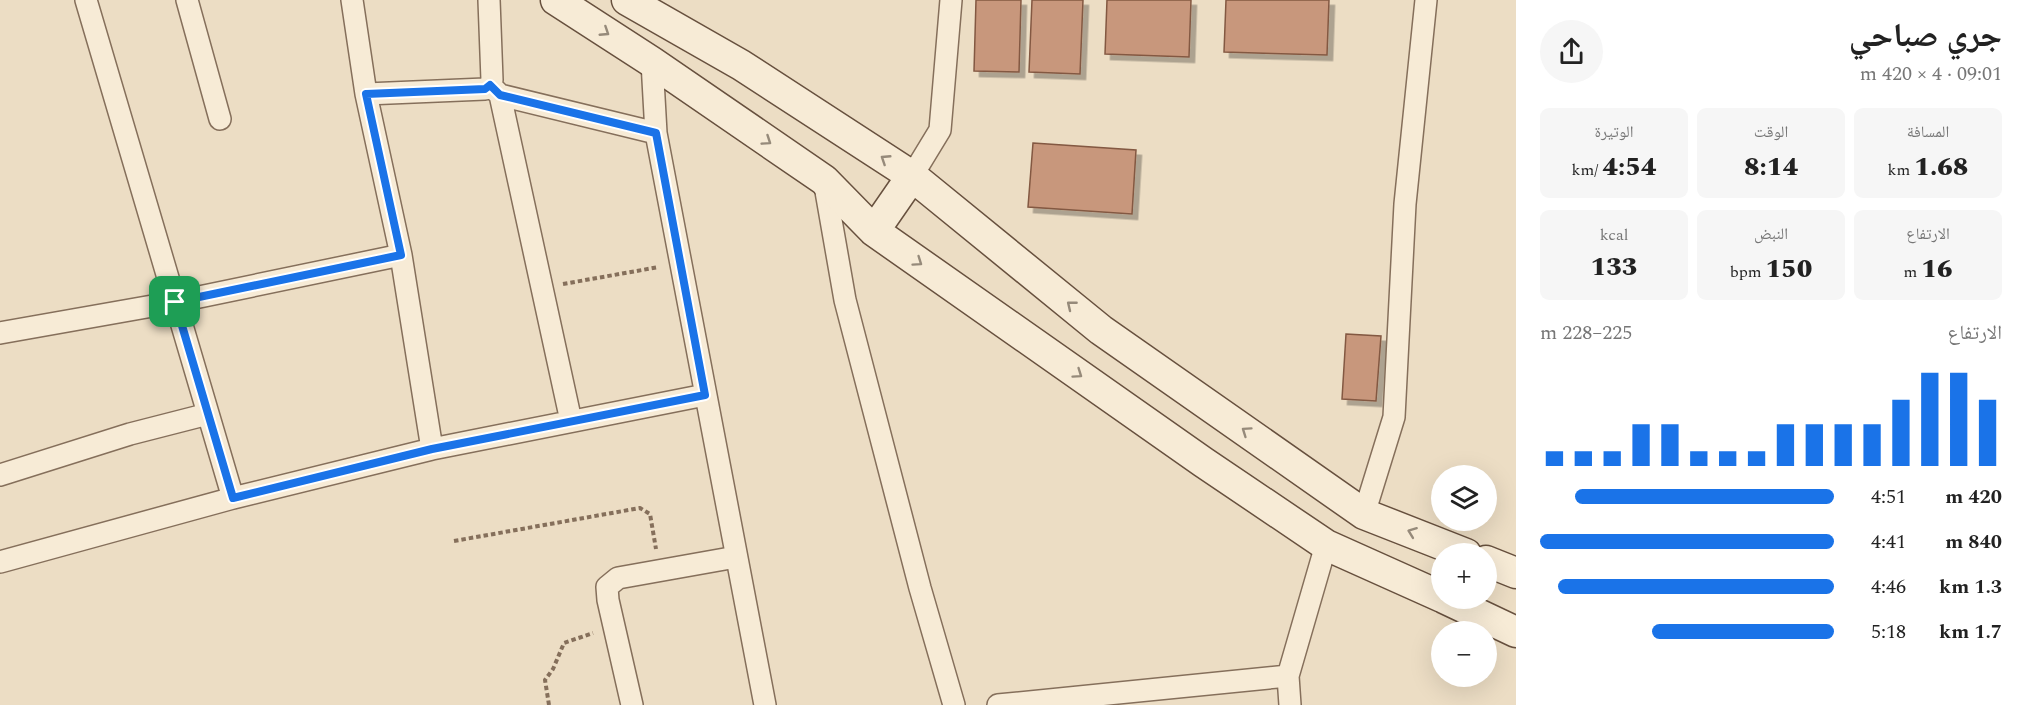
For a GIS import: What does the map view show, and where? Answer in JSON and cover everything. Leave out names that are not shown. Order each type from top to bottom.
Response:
[{"type":"main road","points":[[556,0],[652,62],[824,180],[874,231],[1203,462],[1326,545],[1431,593]]},
{"type":"main road","points":[[637,3],[741,65],[912,176],[1101,330],[1364,514],[1438,543]]},
{"type":"main road","points":[[874,231],[912,176]]},
{"type":"main road","points":[[1497,565],[1516,573]]},
{"type":"main road","points":[[1467,609],[1516,632]]},
{"type":"street","points":[[87,0],[233,498]]},
{"type":"street","points":[[187,0],[220,119]]},
{"type":"street","points":[[352,0],[366,94],[401,255],[432,449]]},
{"type":"street","points":[[489,0],[495,90],[542,287],[571,422]]},
{"type":"street","points":[[912,176],[940,130],[951,0]]},
{"type":"street","points":[[1364,514],[1394,417],[1405,204],[1426,0]]},
{"type":"street","points":[[652,62],[656,133],[765,705]]},
{"type":"street","points":[[366,94],[495,90],[656,133]]},
{"type":"street","points":[[824,180],[845,300],[920,588],[954,705]]},
{"type":"street","points":[[0,333],[175,302],[401,255]]},
{"type":"street","points":[[0,562],[233,498],[432,449],[705,395]]},
{"type":"street","points":[[0,474],[130,434],[208,414]]},
{"type":"street","points":[[1290,705],[1288,676],[1326,545]]},
{"type":"street","points":[[632,705],[607,587],[618,578],[736,557]]},
{"type":"street","points":[[998,705],[1288,676]]},
{"type":"path","points":[[542,287],[680,264]]},
{"type":"path","points":[[454,541],[640,508],[650,514],[659,571]]},
{"type":"path","points":[[549,705],[545,680],[553,669],[564,643],[614,626]]},
{"type":"building","points":[[976,0],[1021,0],[1019,72],[974,71]]},
{"type":"building","points":[[1032,0],[1083,0],[1080,74],[1029,72]]},
{"type":"building","points":[[1107,0],[1191,0],[1189,57],[1105,54]]},
{"type":"building","points":[[1226,0],[1329,0],[1327,55],[1224,52]]},
{"type":"building","points":[[1033,143],[1136,150],[1132,214],[1028,207]]},
{"type":"building","points":[[1346,334],[1381,336],[1376,401],[1342,399]]},
{"type":"route","points":[[490,85],[500,95],[656,133],[705,395],[432,449],[233,498],[175,302],[401,255],[366,94],[485,89],[490,85]]}]
